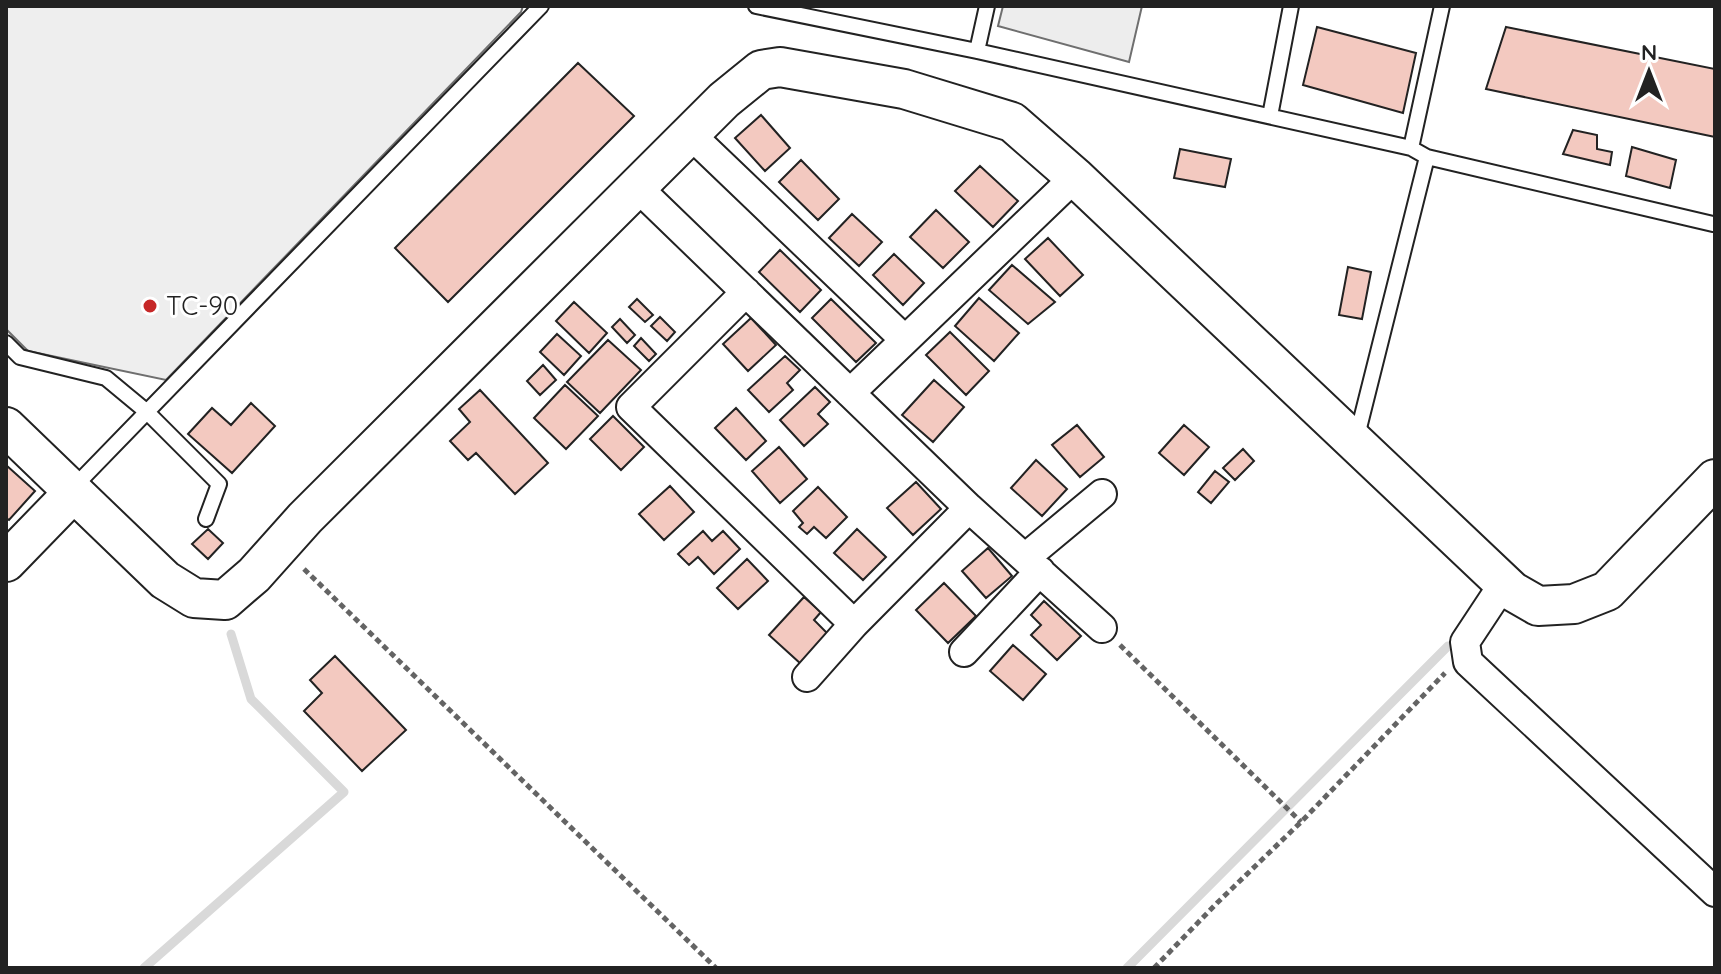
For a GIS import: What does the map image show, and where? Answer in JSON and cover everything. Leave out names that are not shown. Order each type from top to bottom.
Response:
[{"type":"street","points":[[6,427],[165,580],[194,598],[225,600],[254,575],[305,518],[724,100],[761,70],[780,67],[904,89],[1012,122],[1075,177],[1504,583],[1538,606],[1574,604],[1607,591],[1715,479]]},
{"type":"street","points":[[690,134],[905,340]]},
{"type":"street","points":[[850,393],[1075,177]]},
{"type":"street","points":[[637,187],[969,508],[1102,628]]},
{"type":"street","points":[[746,292],[631,407],[854,624]]},
{"type":"street","points":[[6,562],[72,492]]},
{"type":"street","points":[[964,652],[1033,565],[1102,494]]},
{"type":"street","points":[[807,677],[854,624],[969,508]]},
{"type":"street","points":[[1504,583],[1465,642],[1468,662],[1715,892]]},
{"type":"lane","points":[[72,492],[541,6]]},
{"type":"lane","points":[[756,6],[977,51],[1411,148],[1427,157],[1713,224]]},
{"type":"lane","points":[[977,51],[987,6]]},
{"type":"lane","points":[[1270,116],[1291,6]]},
{"type":"lane","points":[[1411,148],[1442,6]]},
{"type":"lane","points":[[1355,442],[1427,157]]},
{"type":"lane","points":[[6,343],[20,357],[106,378],[147,412],[219,484],[206,519]]},
{"type":"path","points":[[280,546],[716,968]]},
{"type":"path","points":[[1102,628],[1301,822]]},
{"type":"path","points":[[1154,968],[1449,670]]},
{"type":"shaded area","points":[[6,6],[523,6],[521,12],[166,380],[28,351],[6,329]]},
{"type":"shaded area","points":[[1003,6],[1142,6],[1129,62],[998,26]]},
{"type":"building","points":[[1317,27],[1416,53],[1403,113],[1303,85]]},
{"type":"building","points":[[1506,27],[1715,69],[1715,137],[1486,89]]},
{"type":"building","points":[[578,63],[634,116],[448,302],[395,248]]},
{"type":"building","points":[[761,115],[790,148],[765,171],[735,138]]},
{"type":"building","points":[[1573,130],[1597,135],[1597,149],[1612,152],[1610,165],[1563,154]]},
{"type":"building","points":[[1632,147],[1676,160],[1670,188],[1626,176]]},
{"type":"building","points":[[1180,149],[1231,159],[1225,187],[1174,178]]},
{"type":"building","points":[[801,160],[839,199],[818,220],[779,182]]},
{"type":"building","points":[[980,166],[1018,201],[993,227],[955,191]]},
{"type":"building","points":[[936,210],[969,242],[943,268],[910,237]]},
{"type":"building","points":[[852,214],[882,242],[859,266],[829,238]]},
{"type":"building","points":[[1048,238],[1083,275],[1060,296],[1025,259]]},
{"type":"building","points":[[780,250],[821,290],[800,312],[759,272]]},
{"type":"building","points":[[894,254],[924,283],[903,305],[873,275]]},
{"type":"building","points":[[1012,265],[1055,302],[1028,324],[989,290]]},
{"type":"building","points":[[1348,267],[1371,272],[1362,319],[1339,315]]},
{"type":"building","points":[[979,298],[1019,333],[994,361],[955,326]]},
{"type":"building","points":[[637,299],[653,315],[645,322],[629,307]]},
{"type":"building","points":[[831,299],[876,343],[856,362],[812,318]]},
{"type":"building","points":[[574,302],[607,333],[589,353],[556,321]]},
{"type":"building","points":[[660,317],[675,332],[667,341],[651,326]]},
{"type":"building","points":[[751,318],[776,345],[748,371],[723,344]]},
{"type":"building","points":[[620,319],[635,335],[627,343],[612,327]]},
{"type":"building","points":[[950,332],[989,371],[966,395],[926,355]]},
{"type":"building","points":[[557,334],[581,356],[564,375],[540,352]]},
{"type":"building","points":[[641,338],[656,354],[649,361],[634,346]]},
{"type":"building","points":[[608,340],[641,370],[600,413],[567,382]]},
{"type":"building","points":[[785,356],[800,370],[787,383],[793,390],[769,412],[748,390]]},
{"type":"building","points":[[543,365],[556,380],[540,395],[527,381]]},
{"type":"building","points":[[934,380],[964,407],[933,442],[902,415]]},
{"type":"building","points":[[565,385],[598,416],[566,449],[534,418]]},
{"type":"building","points":[[815,387],[830,402],[818,414],[828,424],[804,446],[780,420]]},
{"type":"building","points":[[480,390],[548,463],[515,494],[476,453],[468,460],[450,441],[470,422],[459,409]]},
{"type":"building","points":[[251,403],[275,426],[232,473],[188,434],[212,408],[231,425]]},
{"type":"building","points":[[736,408],[766,441],[746,460],[715,428]]},
{"type":"building","points":[[613,416],[644,447],[621,470],[590,439]]},
{"type":"building","points":[[1077,425],[1104,457],[1080,477],[1052,445]]},
{"type":"building","points":[[1184,425],[1209,447],[1184,475],[1159,453]]},
{"type":"building","points":[[779,447],[807,479],[780,503],[752,471]]},
{"type":"building","points":[[1243,449],[1254,461],[1235,480],[1223,468]]},
{"type":"building","points":[[1036,460],[1067,489],[1042,516],[1011,488]]},
{"type":"building","points":[[6,465],[35,491],[9,520],[6,518]]},
{"type":"building","points":[[1215,471],[1229,482],[1211,503],[1198,492]]},
{"type":"building","points":[[916,482],[941,509],[913,535],[887,508]]},
{"type":"building","points":[[670,486],[694,512],[664,540],[639,514]]},
{"type":"building","points":[[818,487],[847,517],[826,538],[814,527],[807,534],[799,527],[803,523],[793,511]]},
{"type":"building","points":[[208,529],[223,543],[208,559],[192,544]]},
{"type":"building","points":[[857,529],[886,557],[863,580],[834,553]]},
{"type":"building","points":[[703,531],[712,541],[723,531],[740,549],[714,574],[698,557],[689,565],[678,554]]},
{"type":"building","points":[[988,548],[1012,576],[986,598],[962,571]]},
{"type":"building","points":[[747,559],[768,581],[738,609],[717,588]]},
{"type":"building","points":[[944,583],[976,616],[948,643],[916,610]]},
{"type":"building","points":[[804,597],[821,612],[814,620],[828,634],[801,664],[769,635]]},
{"type":"building","points":[[1044,601],[1081,636],[1057,660],[1031,635],[1041,625],[1031,615]]},
{"type":"building","points":[[1013,645],[1046,674],[1023,700],[990,671]]},
{"type":"building","points":[[335,656],[406,730],[362,771],[304,711],[322,693],[310,680]]},
{"type":"waterway","points":[[144,968],[344,792],[251,699],[231,634]]},
{"type":"waterway","points":[[1127,968],[1448,646]]},
{"type":"place","name":"TC-90","points":[[150,306]]}]
